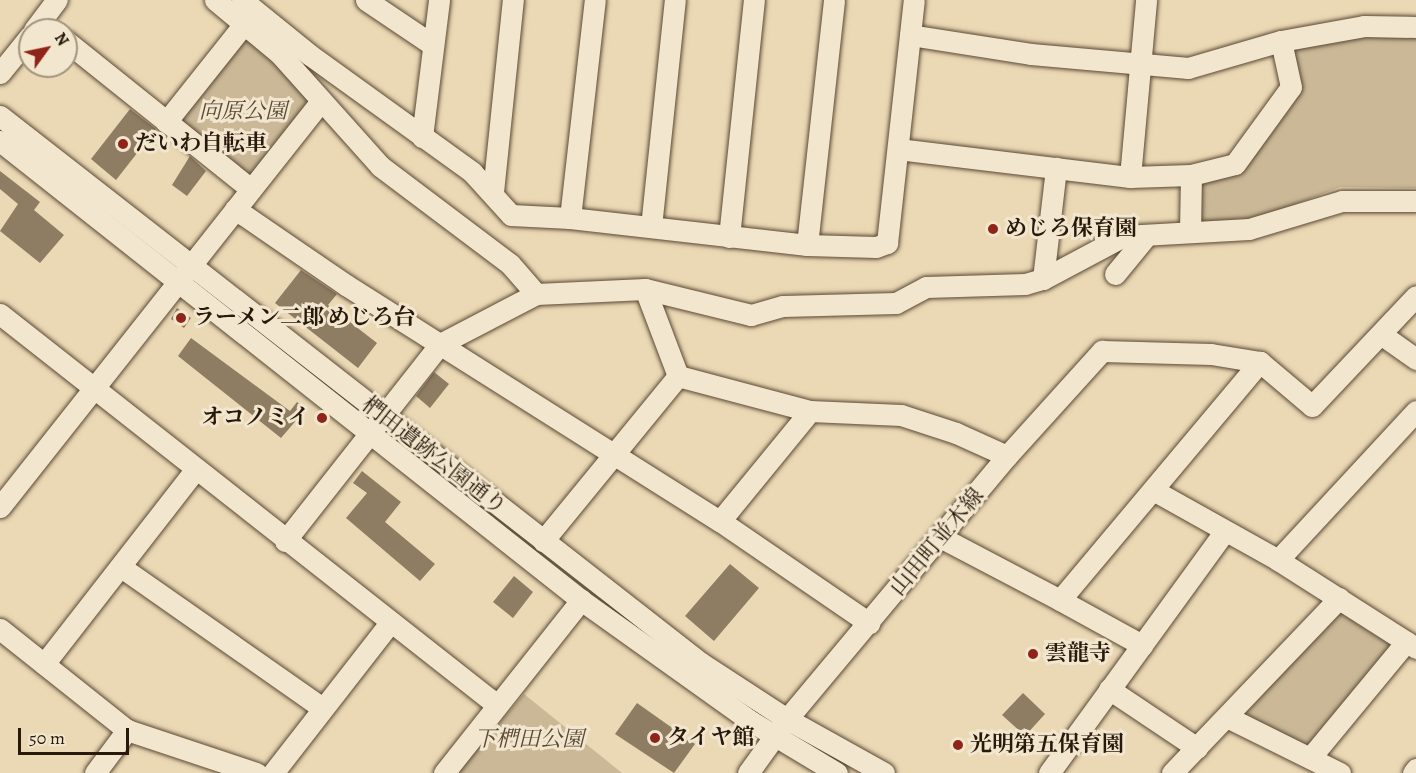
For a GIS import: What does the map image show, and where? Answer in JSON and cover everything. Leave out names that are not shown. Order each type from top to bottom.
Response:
[{"type":"street","points":[[215,0],[280,54],[380,166],[510,264],[536,294]]},
{"type":"street","points":[[242,0],[310,55],[494,192],[511,215],[570,218],[807,245],[876,247],[887,243],[914,0]]},
{"type":"street","points":[[366,0],[433,45]]},
{"type":"street","points":[[422,137],[439,0]]},
{"type":"street","points":[[570,218],[595,0]]},
{"type":"street","points":[[651,227],[675,0]]},
{"type":"street","points":[[729,237],[754,0]]},
{"type":"street","points":[[807,245],[834,0]]},
{"type":"street","points":[[1130,177],[1146,0]]},
{"type":"street","points":[[494,192],[512,1]]},
{"type":"street","points":[[166,122],[244,24]]},
{"type":"street","points":[[910,35],[1140,66],[1188,68],[1281,40],[1365,26],[1416,27]]},
{"type":"street","points":[[898,149],[1130,177],[1191,176],[1235,164],[1291,87],[1281,40]]},
{"type":"street","points":[[0,73],[18,50]]},
{"type":"street","points":[[78,51],[251,189]]},
{"type":"street","points":[[0,507],[321,101]]},
{"type":"street","name":"椚田遺跡公園通り","points":[[0,116],[185,274],[376,424],[581,600],[774,736],[837,773]]},
{"type":"street","name":"椚田遺跡公園通り","points":[[0,141],[185,274]]},
{"type":"street","points":[[1042,279],[1056,168]]},
{"type":"street","points":[[1190,232],[1191,176]]},
{"type":"street","points":[[285,541],[440,345],[536,294],[645,289],[751,315],[783,306],[896,303],[926,286],[1025,284],[1042,279],[1124,236],[1249,229],[1342,201],[1416,201]]},
{"type":"street","points":[[236,209],[612,456],[720,521],[869,623]]},
{"type":"street","points":[[1116,274],[1147,235]]},
{"type":"street","points":[[645,289],[678,376]]},
{"type":"street","points":[[1060,600],[1260,362],[1312,406],[1382,335],[1416,296]]},
{"type":"street","points":[[0,314],[389,624],[497,705]]},
{"type":"street","points":[[1382,335],[1416,359]]},
{"type":"street","name":"山田町並木線","points":[[748,773],[787,719],[942,538],[1007,456],[1102,351],[1211,354],[1260,362]]},
{"type":"street","points":[[678,376],[810,411],[901,415],[956,433],[1007,456]]},
{"type":"street","points":[[543,541],[678,376]]},
{"type":"street","points":[[720,521],[810,411]]},
{"type":"street","points":[[1278,560],[1416,411]]},
{"type":"street","name":"椚田遺跡公園通り","points":[[376,424],[543,541],[701,663],[787,719],[884,773]]},
{"type":"street","points":[[44,664],[195,470]]},
{"type":"street","points":[[1153,490],[1278,560],[1411,645],[1310,758]]},
{"type":"street","points":[[1049,773],[1225,531]]},
{"type":"street","points":[[942,538],[1142,645]]},
{"type":"street","points":[[121,567],[322,708]]},
{"type":"street","points":[[1172,773],[1229,718],[1339,598]]},
{"type":"street","points":[[444,773],[581,600]]},
{"type":"street","points":[[273,773],[389,624]]},
{"type":"street","points":[[0,629],[128,730],[256,773]]},
{"type":"street","points":[[1109,689],[1197,748]]},
{"type":"street","points":[[1229,718],[1340,773]]},
{"type":"street","points":[[96,773],[128,730]]},
{"type":"street","points":[[1413,773],[1416,769]]},
{"type":"green space","name":"向原公園","points":[[244,24],[321,101],[251,189],[166,122]]},
{"type":"green space","points":[[1364,34],[1416,35],[1416,188],[1340,187],[1251,221],[1195,226],[1196,179],[1238,168],[1300,89],[1293,48]]},
{"type":"green space","points":[[1349,610],[1392,640],[1392,648],[1312,742],[1302,746],[1250,721],[1247,712],[1338,612]]},
{"type":"green space","name":"下椚田公園","points":[[524,694],[622,773],[458,773]]},
{"type":"building","name":"だいわ自転車","points":[[130,109],[156,129],[116,180],[91,159]]},
{"type":"building","points":[[190,156],[206,171],[187,196],[172,185]]},
{"type":"building","points":[[0,171],[40,202],[34,210],[64,235],[40,263],[0,231],[18,204],[0,189]]},
{"type":"building","points":[[301,270],[337,294],[328,305],[377,343],[358,368],[275,303]]},
{"type":"building","name":"ラーメン二郎 めじろ台","points":[[177,308],[191,318],[184,328],[171,319]]},
{"type":"building","points":[[191,338],[290,411],[297,402],[306,409],[281,438],[178,356]]},
{"type":"building","points":[[434,372],[449,384],[430,408],[416,396]]},
{"type":"building","points":[[362,471],[401,502],[385,522],[435,564],[420,581],[346,518],[367,493],[353,483]]},
{"type":"building","points":[[730,564],[759,588],[714,641],[685,616]]},
{"type":"building","points":[[514,576],[533,592],[513,618],[493,602]]},
{"type":"building","points":[[1023,693],[1045,714],[1025,736],[1002,715]]},
{"type":"building","points":[[637,703],[695,744],[674,773],[615,734]]},
{"type":"place","name":"だいわ自転車","points":[[123,144]]},
{"type":"place","name":"めじろ保育園","points":[[993,229]]},
{"type":"place","name":"ラーメン二郎 めじろ台","points":[[181,318]]},
{"type":"place","name":"オコノミイ","points":[[322,418]]},
{"type":"place","name":"雲龍寺","points":[[1033,654]]},
{"type":"place","name":"タイヤ館","points":[[655,738]]},
{"type":"place","name":"光明第五保育園","points":[[958,745]]}]
